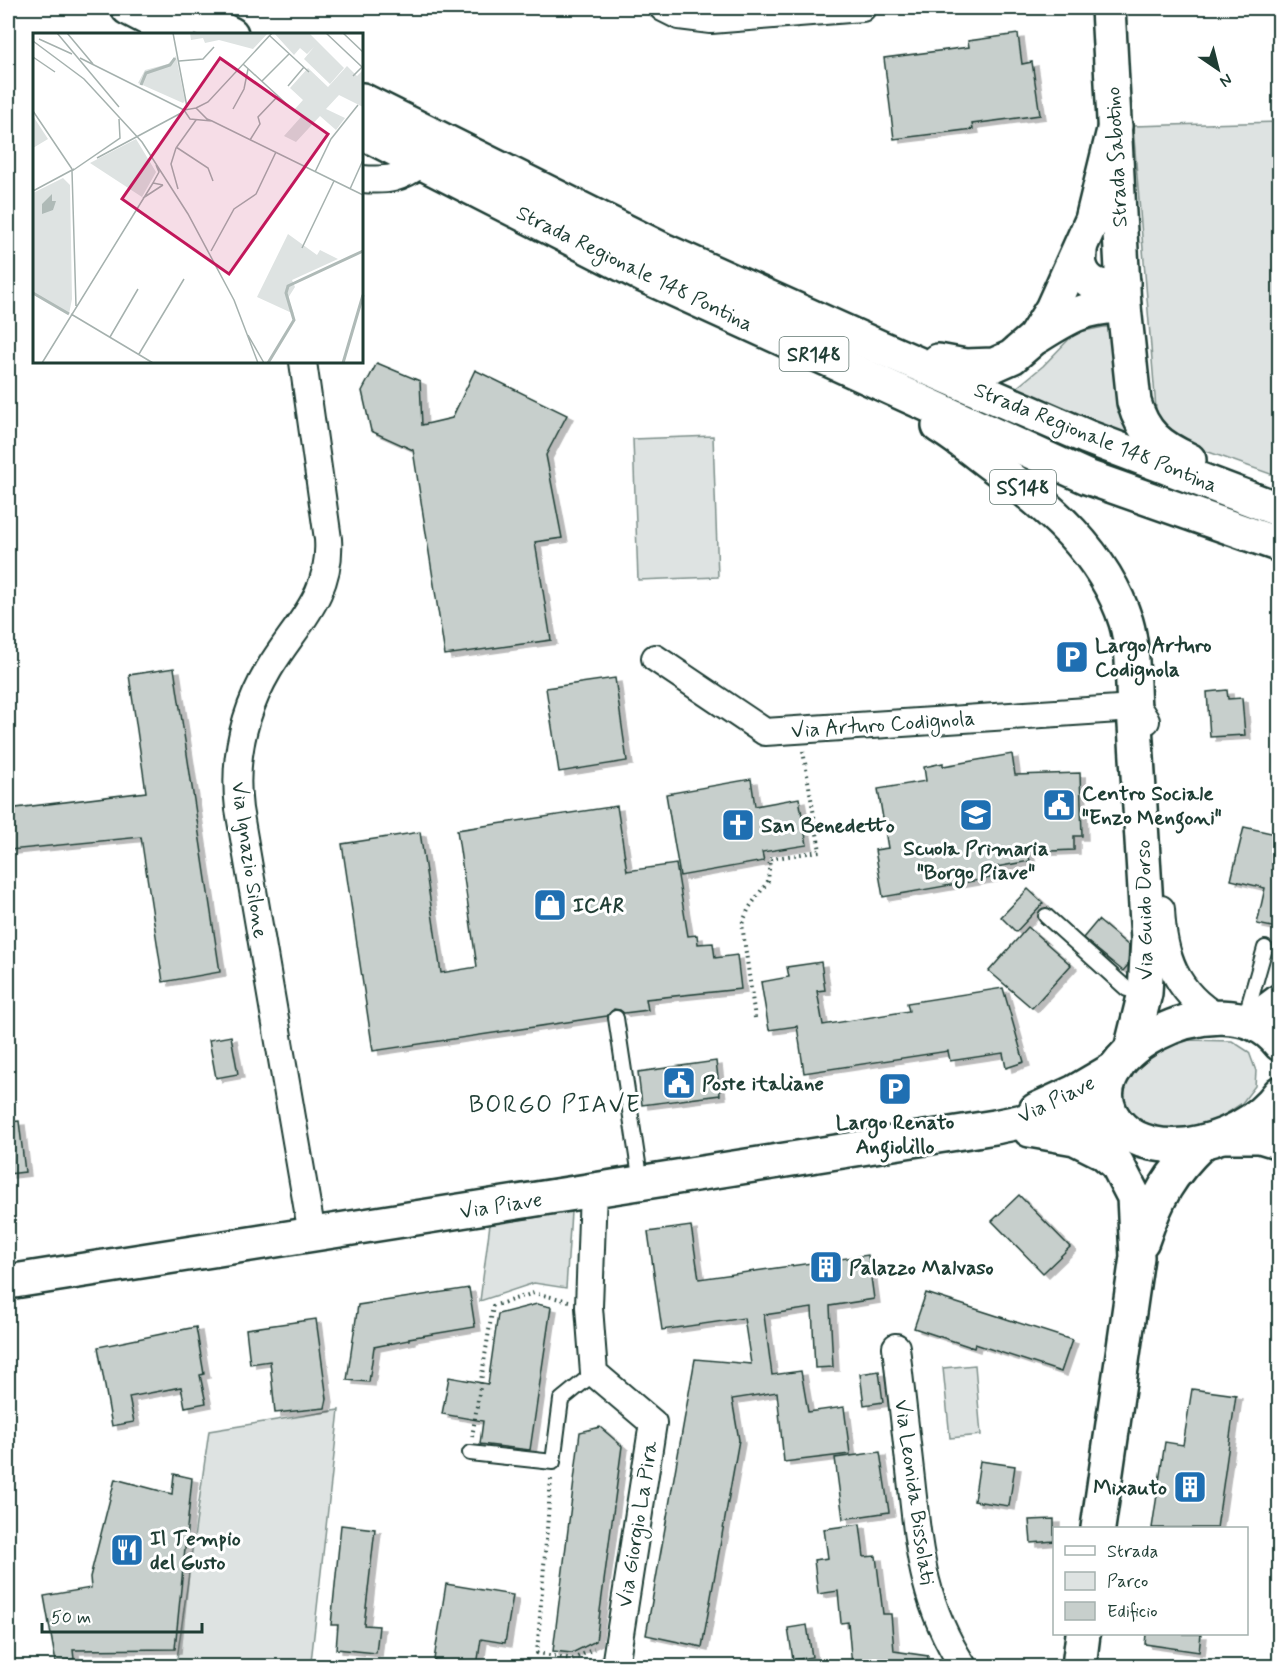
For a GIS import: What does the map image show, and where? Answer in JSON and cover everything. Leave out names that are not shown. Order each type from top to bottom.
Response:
[{"type":"main road","points":[[128,8],[176,33]]},
{"type":"main road","points":[[178,8],[229,33]]},
{"type":"main road","name":"Strada Sabotino","points":[[1108,8],[1123,294],[1134,402],[1142,423],[1152,437],[1169,451],[1249,485],[1280,503]]},
{"type":"main road","name":"Strada Regionale 148 Pontina","points":[[363,100],[663,250],[879,347],[1086,437],[1280,510]]},
{"type":"main road","points":[[1034,338],[1052,309],[1092,220],[1115,126]]},
{"type":"main road","name":"Strada Regionale 148 Pontina","points":[[363,133],[645,276],[804,350],[1087,477],[1280,545]]},
{"type":"main road","points":[[1080,250],[1080,266],[1088,279],[1097,286],[1123,294]]},
{"type":"main road","points":[[879,347],[939,361],[978,366],[994,365],[1012,357],[1034,338],[1065,319],[1084,310],[1104,306],[1123,294]]},
{"type":"main road","name":"SS148","points":[[804,350],[943,428],[1039,501],[1073,533],[1098,564],[1117,597],[1122,611],[1130,642],[1134,708]]},
{"type":"main road","name":"Via Guido Dorso","points":[[1134,708],[1148,923],[1145,993],[1124,1059],[1110,1077],[1105,1098],[1120,1126],[1132,1164],[1137,1257]]},
{"type":"main road","name":"Via Piave","points":[[995,1127],[1069,1096],[1124,1059],[1154,1034],[1171,1026],[1189,1021],[1231,1018],[1264,1012],[1280,1001]]},
{"type":"main road","points":[[1231,1018],[1265,1029],[1279,1040]]},
{"type":"main road","points":[[1098,1527],[1137,1257],[1160,1194],[1175,1172],[1214,1139],[1278,1103]]},
{"type":"main road","name":"Via Piave","points":[[8,1282],[1060,1115],[1089,1115],[1120,1126],[1152,1143],[1178,1145],[1214,1139],[1260,1136],[1280,1142]]},
{"type":"main road","points":[[995,1127],[1048,1132],[1075,1138],[1093,1146],[1111,1157],[1117,1164],[1134,1197]]},
{"type":"main road","points":[[1079,1666],[1083,1635]]},
{"type":"street","points":[[663,8],[679,16],[711,20],[862,8]]},
{"type":"street","points":[[363,179],[387,180],[410,172],[422,163]]},
{"type":"street","name":"Via Ignazio Silone","points":[[303,363],[328,539],[328,566],[321,591],[310,611],[270,668],[252,701],[239,744],[237,782],[239,809],[312,1234]]},
{"type":"street","name":"Via Arturo Codignola","points":[[655,658],[765,732],[1134,708]]},
{"type":"street","name":"Via Guido Dorso","points":[[1134,708],[1145,718],[1149,731],[1162,929],[1167,953],[1188,994],[1204,1009],[1231,1018]]},
{"type":"street","points":[[593,1190],[589,1307],[594,1373]]},
{"type":"street","name":"Via Leonida Bissolati","points":[[896,1347],[921,1566],[932,1605],[963,1666]]},
{"type":"street","name":"Via Giorgio La Pira","points":[[594,1373],[653,1423],[615,1666]]},
{"type":"lane","points":[[1046,916],[1127,988],[1145,993]]},
{"type":"lane","points":[[1231,1018],[1265,948]]},
{"type":"lane","points":[[616,1018],[642,1183]]},
{"type":"lane","points":[[470,1453],[553,1462],[561,1400],[594,1373]]},
{"type":"path","points":[[755,1018],[742,924],[748,908],[768,881],[771,859],[820,850],[799,730]]},
{"type":"path","points":[[470,1453],[494,1306],[534,1293],[589,1307]]},
{"type":"path","points":[[553,1462],[537,1653],[573,1659],[620,1637]]},
{"type":"green space","points":[[1279,122],[1279,477],[1189,445],[1164,433],[1156,409],[1133,126]]},
{"type":"green space","points":[[1104,327],[1120,327],[1125,422],[1130,436],[1015,389],[1043,366],[1071,337],[1079,332]]},
{"type":"green space","points":[[713,436],[718,577],[638,580],[633,439]]},
{"type":"green space","points":[[1189,1040],[1232,1041],[1249,1052],[1256,1071],[1255,1086],[1242,1103],[1218,1119],[1188,1131],[1155,1133],[1126,1119],[1119,1079],[1169,1044]]},
{"type":"green space","points":[[571,1212],[566,1288],[534,1283],[480,1301],[490,1224]]},
{"type":"green space","points":[[975,1365],[981,1435],[950,1438],[943,1368]]},
{"type":"green space","points":[[339,1410],[311,1662],[338,1666],[176,1666],[209,1431]]},
{"type":"building","points":[[1018,34],[1022,64],[1032,62],[1040,115],[972,124],[973,129],[894,139],[884,58],[969,47],[968,41]]},
{"type":"building","points":[[377,363],[420,381],[422,425],[452,418],[475,370],[567,415],[546,455],[562,538],[535,542],[551,640],[445,655],[413,450],[371,431],[362,391]]},
{"type":"building","points":[[174,668],[220,972],[163,982],[141,837],[10,850],[8,809],[146,792],[129,675]]},
{"type":"building","points":[[615,678],[627,761],[559,772],[546,688]]},
{"type":"building","points":[[1227,690],[1228,699],[1242,698],[1245,735],[1210,737],[1207,692]]},
{"type":"building","points":[[1012,754],[1015,775],[1080,773],[1082,836],[1074,836],[1074,850],[1028,852],[1030,861],[990,868],[991,878],[883,897],[875,850],[888,848],[878,789],[926,781],[924,767]]},
{"type":"building","name":"San Benedetto","points":[[751,779],[755,806],[799,798],[807,845],[762,852],[764,861],[680,876],[666,794]]},
{"type":"building","name":"ICAR","points":[[617,806],[627,871],[676,864],[688,936],[697,935],[698,944],[713,943],[715,958],[737,955],[741,989],[646,999],[648,1010],[624,1013],[614,1009],[607,1016],[373,1051],[342,844],[420,832],[441,973],[477,967],[457,830]]},
{"type":"building","points":[[1244,827],[1280,835],[1280,918],[1277,928],[1257,924],[1265,888],[1231,880]]},
{"type":"building","points":[[1028,889],[1043,903],[1016,932],[1001,917]]},
{"type":"building","points":[[1098,920],[1129,946],[1128,965],[1123,971],[1083,938]]},
{"type":"building","points":[[1028,927],[1071,965],[1032,1008],[989,971]]},
{"type":"building","points":[[821,962],[825,990],[817,991],[823,1025],[909,1011],[907,1003],[1003,988],[1024,1062],[1006,1068],[1003,1053],[950,1061],[948,1051],[804,1073],[797,1026],[769,1030],[761,982],[789,977],[787,967]]},
{"type":"building","points":[[231,1036],[238,1074],[216,1078],[209,1040]]},
{"type":"building","name":"Poste italiane","points":[[716,1061],[720,1095],[642,1105],[638,1072]]},
{"type":"building","points":[[19,1121],[25,1172],[8,1174],[8,1122]]},
{"type":"building","points":[[1019,1195],[1070,1247],[1043,1273],[992,1221]]},
{"type":"building","points":[[691,1226],[699,1279],[868,1255],[874,1299],[830,1306],[833,1367],[815,1368],[812,1308],[764,1315],[772,1375],[801,1371],[808,1412],[844,1407],[850,1454],[784,1462],[777,1392],[732,1399],[739,1440],[702,1647],[646,1635],[695,1359],[751,1364],[744,1318],[662,1330],[648,1232]]},
{"type":"building","points":[[469,1288],[475,1327],[409,1338],[409,1340],[374,1347],[369,1382],[347,1380],[358,1305]]},
{"type":"building","points":[[926,1293],[1072,1340],[1061,1372],[975,1344],[974,1348],[914,1328]]},
{"type":"building","points":[[537,1304],[551,1307],[530,1450],[480,1444],[483,1421],[442,1414],[449,1377],[488,1384],[498,1314]]},
{"type":"building","points":[[316,1319],[327,1399],[325,1408],[275,1413],[270,1361],[250,1364],[246,1329]]},
{"type":"building","points":[[196,1327],[204,1374],[200,1375],[206,1403],[185,1407],[181,1387],[129,1397],[134,1422],[112,1426],[98,1347]]},
{"type":"building","points":[[879,1371],[883,1402],[864,1405],[860,1374]]},
{"type":"building","name":"Mixauto","points":[[1192,1389],[1236,1395],[1217,1527],[1152,1527],[1165,1442],[1183,1445]]},
{"type":"building","points":[[600,1427],[622,1446],[596,1641],[572,1653],[553,1651],[580,1432]]},
{"type":"building","points":[[880,1452],[889,1512],[843,1519],[835,1458]]},
{"type":"building","points":[[980,1461],[1015,1466],[1009,1506],[974,1501]]},
{"type":"building","points":[[174,1474],[192,1478],[175,1649],[73,1650],[74,1659],[56,1663],[44,1596],[91,1588],[90,1577],[115,1479],[172,1494]]},
{"type":"building","points":[[1054,1519],[1053,1541],[1031,1543],[1029,1520]]},
{"type":"building","points":[[860,1524],[864,1557],[876,1556],[883,1614],[891,1614],[894,1651],[928,1656],[927,1666],[852,1666],[848,1622],[841,1623],[838,1591],[818,1594],[814,1560],[828,1558],[824,1529]]},
{"type":"building","points":[[341,1525],[375,1529],[364,1625],[379,1626],[376,1653],[336,1649],[338,1625],[331,1625]]},
{"type":"building","points":[[446,1584],[513,1595],[505,1643],[481,1639],[477,1666],[433,1666]]},
{"type":"building","points":[[807,1625],[812,1657],[793,1660],[788,1628]]},
{"type":"building","points":[[1146,1635],[1201,1635],[1199,1652],[1145,1644]]},
{"type":"place","name":"Largo Arturo Codignola","points":[[1072,657]]},
{"type":"place","name":"Centro Sociale \"Enzo Mengoni\"","points":[[1059,805]]},
{"type":"place","name":"Scuola Primaria \"Borgo Piave\"","points":[[976,815]]},
{"type":"place","name":"San Benedetto","points":[[738,825]]},
{"type":"place","name":"ICAR","points":[[550,905]]},
{"type":"place","name":"Poste italiane","points":[[679,1083]]},
{"type":"place","name":"Largo Renato Angiolillo","points":[[895,1089]]},
{"type":"place","name":"Palazzo Malvaso","points":[[826,1267]]},
{"type":"place","name":"Mixauto","points":[[1190,1487]]},
{"type":"place","name":"Il Tempio del Gusto","points":[[127,1550]]},
{"type":"district","name":"BORGO PIAVE","points":[[555,1104]]}]
